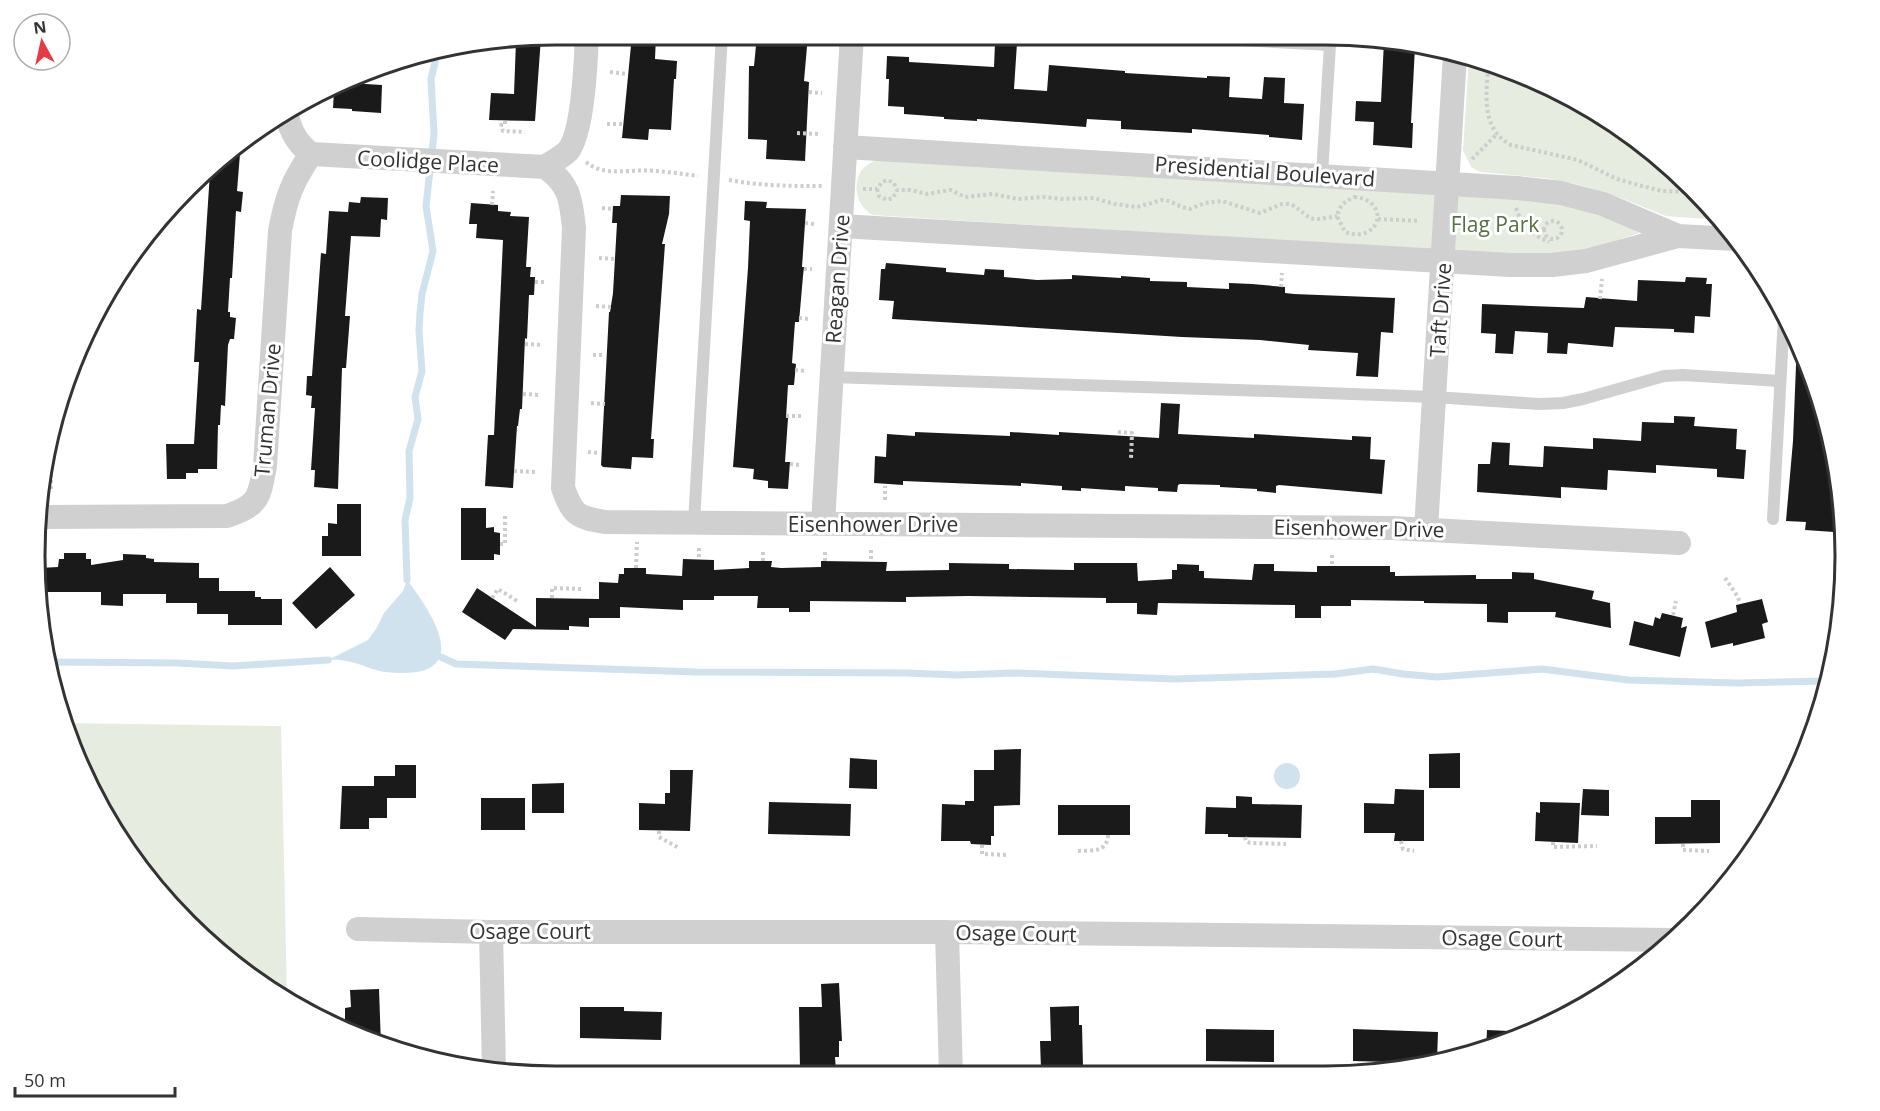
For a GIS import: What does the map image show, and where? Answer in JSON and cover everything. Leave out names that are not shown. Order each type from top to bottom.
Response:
[{"type":"street","points":[[544,167],[568,151],[574,138],[580,114],[586,45]]},
{"type":"street","name":"Reagan Drive","points":[[823,523],[851,45]]},
{"type":"street","name":"Taft Drive","points":[[1426,529],[1455,61]]},
{"type":"street","points":[[288,121],[291,131],[300,146],[311,154]]},
{"type":"street","name":"Presidential Boulevard","points":[[844,147],[1322,174],[1561,193],[1603,204],[1678,236]]},
{"type":"street","name":"Coolidge Place","points":[[311,154],[544,167]]},
{"type":"street","name":"Truman Drive","points":[[46,517],[227,516],[247,509],[260,494],[265,466],[280,231],[285,202],[299,172],[311,154]]},
{"type":"street","name":"Eisenhower Drive","points":[[544,167],[567,188],[572,205],[574,228],[562,464],[563,488],[570,509],[586,519],[605,522],[1426,529],[1679,543]]},
{"type":"street","name":"Presidential Boulevard","points":[[841,226],[1510,265],[1552,265],[1586,261],[1678,236],[1724,238]]},
{"type":"street","name":"Osage Court","points":[[358,929],[491,932],[947,932],[1660,940]]},
{"type":"street","points":[[491,932],[494,1062]]},
{"type":"street","points":[[947,932],[951,1066]]},
{"type":"lane","points":[[694,522],[721,45]]},
{"type":"lane","points":[[1322,174],[1330,45]]},
{"type":"lane","points":[[1773,519],[1783,332]]},
{"type":"lane","points":[[830,377],[1434,397],[1552,404],[1583,399],[1664,376],[1683,375],[1780,381]]},
{"type":"path","points":[[610,72],[628,74]]},
{"type":"path","points":[[1488,72],[1487,98],[1491,126],[1496,135],[1511,145],[1578,160],[1638,185],[1681,191]]},
{"type":"path","points":[[808,92],[822,93]]},
{"type":"path","points":[[505,121],[505,125],[501,125],[503,131],[525,132]]},
{"type":"path","points":[[607,124],[622,124]]},
{"type":"path","points":[[797,133],[820,134]]},
{"type":"path","points":[[1467,164],[1496,135]]},
{"type":"path","points":[[888,180],[894,183],[897,190],[893,198],[887,200],[879,196],[877,189],[882,182],[888,180]]},
{"type":"path","points":[[856,188],[877,189]]},
{"type":"path","points":[[897,190],[927,194],[951,190],[965,197],[993,194],[1018,199],[1094,198],[1137,207],[1162,200],[1190,209],[1205,203],[1222,201],[1260,213],[1282,204],[1291,204],[1308,219],[1316,220],[1337,216]]},
{"type":"path","points":[[492,205],[493,191]]},
{"type":"path","points":[[1364,198],[1377,209],[1378,219],[1374,228],[1366,233],[1354,235],[1345,231],[1337,216],[1339,208],[1345,201],[1364,198]]},
{"type":"path","points":[[1526,206],[1514,205],[1523,226],[1533,234],[1553,241]]},
{"type":"path","points":[[602,208],[613,209]]},
{"type":"path","points":[[1554,210],[1554,221]]},
{"type":"path","points":[[1378,219],[1420,221]]},
{"type":"path","points":[[1553,241],[1544,229],[1549,222],[1554,221]]},
{"type":"path","points":[[1542,246],[1552,247],[1553,241],[1562,232],[1561,226],[1554,221]]},
{"type":"path","points":[[805,223],[814,224]]},
{"type":"path","points":[[599,258],[615,259]]},
{"type":"path","points":[[804,269],[812,269]]},
{"type":"path","points":[[1281,287],[1282,273]]},
{"type":"path","points":[[1600,299],[1603,273]]},
{"type":"path","points":[[535,282],[547,282]]},
{"type":"path","points":[[596,306],[611,307]]},
{"type":"path","points":[[799,318],[809,319]]},
{"type":"path","points":[[525,344],[543,345]]},
{"type":"path","points":[[594,355],[602,355]]},
{"type":"path","points":[[795,370],[806,370]]},
{"type":"path","points":[[523,394],[540,395]]},
{"type":"path","points":[[591,403],[605,404]]},
{"type":"path","points":[[786,416],[803,416]]},
{"type":"path","points":[[1118,432],[1132,433],[1131,458]]},
{"type":"path","points":[[588,452],[598,453]]},
{"type":"path","points":[[790,464],[800,465]]},
{"type":"path","points":[[514,471],[536,472]]},
{"type":"path","points":[[51,478],[51,490]]},
{"type":"path","points":[[885,486],[885,500]]},
{"type":"path","points":[[500,544],[505,544],[506,516]]},
{"type":"path","points":[[699,548],[699,560]]},
{"type":"path","points":[[763,561],[764,549]]},
{"type":"path","points":[[825,549],[825,561]]},
{"type":"path","points":[[871,550],[871,562]]},
{"type":"path","points":[[1332,554],[1332,564]]},
{"type":"path","points":[[1725,578],[1740,604]]},
{"type":"path","points":[[552,598],[552,588],[581,589]]},
{"type":"path","points":[[492,598],[498,589],[519,602]]},
{"type":"path","points":[[1673,615],[1676,601]]},
{"type":"path","points":[[658,831],[659,837],[680,848]]},
{"type":"path","points":[[1078,851],[1104,848],[1108,835]]},
{"type":"path","points":[[1245,837],[1250,843],[1286,844]]},
{"type":"path","points":[[1401,841],[1403,849],[1414,851]]},
{"type":"path","points":[[1554,842],[1553,847],[1597,846]]},
{"type":"path","points":[[1683,844],[1683,850],[1709,851]]},
{"type":"path","points":[[982,845],[982,854],[1007,855]]},
{"type":"green space","points":[[1469,66],[1520,84],[1580,113],[1635,150],[1661,172],[1708,219],[1666,216],[1580,185],[1544,178],[1480,172],[1471,167],[1463,150]]},
{"type":"green space","name":"Flag Park","points":[[876,160],[1513,194],[1601,212],[1639,233],[1584,251],[1544,255],[1413,249],[873,215],[860,202],[857,185],[861,171]]},
{"type":"green space","points":[[73,723],[281,726],[287,990],[245,961],[219,939],[172,892],[150,866],[113,811]]},
{"type":"water","points":[[407,580],[429,613],[441,645],[439,658],[430,668],[413,673],[386,672],[352,662],[328,660],[368,640],[384,613],[403,591]]},
{"type":"water","points":[[1287,763],[1296,767],[1300,776],[1296,785],[1287,789],[1278,785],[1274,776],[1278,767]]},
{"type":"building","points":[[540,45],[535,121],[489,120],[491,93],[514,94],[516,47]]},
{"type":"building","points":[[631,45],[656,45],[655,59],[677,61],[671,130],[649,129],[648,140],[622,138]]},
{"type":"building","points":[[756,45],[807,45],[804,81],[809,82],[805,161],[766,159],[767,140],[748,139],[749,66],[754,66]]},
{"type":"building","points":[[995,45],[1017,45],[1014,89],[1047,91],[1049,65],[1125,71],[1125,73],[1207,78],[1207,76],[1230,77],[1229,97],[1262,99],[1264,77],[1285,78],[1284,103],[1304,104],[1302,140],[1192,129],[1192,133],[1121,129],[1121,121],[1087,119],[1086,127],[977,119],[977,121],[944,119],[944,117],[904,114],[904,107],[888,106],[887,56],[909,57],[909,62],[994,67]]},
{"type":"building","points":[[1384,48],[1415,53],[1412,148],[1373,145],[1374,122],[1355,121],[1356,101],[1381,102]]},
{"type":"building","points":[[361,84],[382,85],[381,113],[333,108],[334,96]]},
{"type":"building","points":[[240,154],[237,191],[243,192],[241,212],[236,211],[228,312],[230,312],[230,317],[236,318],[234,339],[230,339],[228,345],[225,406],[221,405],[220,425],[218,425],[217,469],[198,469],[198,473],[186,473],[186,479],[167,479],[166,444],[194,444],[199,362],[194,362],[197,309],[201,310],[209,181]]},
{"type":"building","points":[[621,195],[670,196],[669,214],[662,244],[665,244],[651,439],[654,439],[653,458],[632,457],[631,469],[601,465],[609,312],[613,293],[617,223],[612,223],[613,206],[620,206]]},
{"type":"building","points":[[361,197],[388,198],[387,220],[381,219],[380,237],[351,236],[345,316],[350,316],[346,368],[342,368],[338,489],[314,487],[315,470],[311,470],[315,408],[311,408],[312,396],[306,395],[307,376],[312,376],[321,253],[326,254],[329,211],[348,212],[349,202],[360,203]]},
{"type":"building","points":[[745,201],[767,202],[766,208],[806,209],[799,322],[795,322],[792,363],[796,364],[794,385],[788,385],[785,462],[790,462],[788,489],[768,488],[768,481],[753,479],[754,469],[733,467],[748,268],[750,221],[744,220]]},
{"type":"building","points":[[471,203],[498,205],[498,211],[511,212],[510,216],[529,217],[526,267],[531,267],[530,277],[535,277],[534,295],[529,295],[522,409],[520,409],[517,426],[513,488],[485,486],[488,435],[494,435],[503,240],[476,238],[477,224],[469,224]]},
{"type":"building","points":[[886,263],[946,268],[946,272],[984,275],[985,269],[1004,270],[1004,277],[1037,280],[1072,279],[1072,275],[1121,278],[1121,276],[1150,278],[1150,281],[1187,282],[1187,287],[1229,289],[1229,283],[1252,284],[1285,287],[1285,293],[1294,294],[1395,298],[1393,333],[1381,332],[1378,377],[1356,376],[1358,353],[1308,350],[1309,345],[1260,340],[892,319],[894,301],[879,300],[881,269],[885,269]]},
{"type":"building","points":[[1686,277],[1707,278],[1706,284],[1712,284],[1710,317],[1695,316],[1694,333],[1674,332],[1674,329],[1615,327],[1613,347],[1568,343],[1567,354],[1547,353],[1548,333],[1515,331],[1513,354],[1495,353],[1496,334],[1481,333],[1482,304],[1584,308],[1586,297],[1637,301],[1638,280],[1685,282]]},
{"type":"building","points":[[1796,360],[1818,423],[1831,489],[1834,532],[1805,530],[1806,522],[1786,521],[1793,441]]},
{"type":"building","points":[[1161,403],[1180,404],[1178,434],[1254,438],[1254,434],[1352,440],[1352,436],[1371,437],[1370,459],[1385,460],[1382,494],[1279,485],[1276,486],[1276,493],[1257,491],[1257,489],[1220,487],[1220,485],[1180,484],[1177,492],[1125,486],[1125,491],[1081,488],[1081,491],[1062,490],[1062,486],[1021,483],[1021,486],[903,481],[903,485],[874,483],[875,456],[886,457],[887,434],[915,436],[915,432],[1010,436],[1010,432],[1059,435],[1059,432],[1159,438]]},
{"type":"building","points":[[1674,416],[1695,417],[1694,426],[1737,429],[1736,449],[1746,450],[1744,479],[1717,477],[1717,469],[1656,465],[1656,473],[1608,470],[1607,490],[1561,487],[1561,498],[1477,492],[1478,464],[1490,464],[1492,442],[1510,443],[1509,465],[1543,467],[1544,446],[1593,449],[1593,438],[1641,441],[1642,422],[1674,423]]},
{"type":"building","points":[[337,504],[361,504],[361,556],[322,556],[322,536],[328,536],[328,523],[337,524]]},
{"type":"building","points":[[461,508],[486,508],[486,528],[494,527],[494,532],[500,533],[500,555],[494,554],[494,560],[461,560]]},
{"type":"building","points":[[64,553],[86,553],[86,559],[91,559],[91,565],[123,560],[123,554],[146,555],[146,558],[154,559],[154,562],[199,563],[199,578],[219,578],[219,591],[255,591],[255,597],[261,597],[261,599],[282,599],[282,625],[228,625],[228,614],[197,614],[197,603],[166,603],[166,594],[123,594],[123,606],[101,605],[101,592],[46,592],[45,568],[58,567],[59,559],[64,559]]},
{"type":"building","points":[[683,559],[714,560],[714,570],[749,568],[749,561],[772,561],[771,567],[781,568],[821,567],[821,561],[887,562],[886,571],[949,570],[949,563],[1009,564],[1009,569],[1074,570],[1074,563],[1137,563],[1138,581],[1172,579],[1172,570],[1177,570],[1177,564],[1199,565],[1199,571],[1204,571],[1204,578],[1252,580],[1254,564],[1274,564],[1274,571],[1317,572],[1317,566],[1390,566],[1390,572],[1395,572],[1395,576],[1476,575],[1476,579],[1512,579],[1512,572],[1534,573],[1534,579],[1594,591],[1592,599],[1610,603],[1611,628],[1555,617],[1556,612],[1508,612],[1508,623],[1487,622],[1487,604],[1424,603],[1424,601],[1351,600],[1351,606],[1321,606],[1321,618],[1295,618],[1295,605],[1158,603],[1157,615],[1137,614],[1137,603],[1106,603],[1106,598],[969,596],[906,597],[906,602],[810,601],[810,612],[789,612],[789,608],[757,608],[758,596],[714,596],[714,600],[683,600],[683,610],[620,607],[620,618],[589,618],[589,627],[569,626],[569,630],[513,629],[505,640],[462,612],[477,588],[536,627],[536,598],[599,599],[599,582],[618,583],[619,574],[624,574],[624,568],[646,568],[646,574],[682,576]]},
{"type":"building","points":[[330,567],[355,595],[316,629],[292,603]]},
{"type":"building","points":[[1762,599],[1768,622],[1762,624],[1765,638],[1733,646],[1733,643],[1711,648],[1705,622],[1737,612],[1736,605]]},
{"type":"building","points":[[1662,613],[1683,618],[1681,628],[1687,626],[1680,657],[1629,645],[1634,621],[1653,626],[1655,617],[1660,619]]},
{"type":"building","points":[[1021,749],[1020,805],[994,806],[994,836],[991,836],[991,845],[971,844],[970,841],[941,841],[942,804],[965,805],[965,801],[974,801],[974,770],[994,770],[994,750]]},
{"type":"building","points":[[1460,753],[1460,788],[1429,788],[1429,754]]},
{"type":"building","points":[[850,758],[877,760],[877,789],[849,788]]},
{"type":"building","points":[[395,765],[416,765],[416,798],[387,798],[387,818],[369,818],[369,829],[340,829],[342,786],[374,786],[374,776],[395,776]]},
{"type":"building","points":[[670,770],[693,770],[690,831],[639,830],[639,803],[665,804],[665,793],[670,793]]},
{"type":"building","points":[[564,783],[564,813],[532,813],[532,784]]},
{"type":"building","points":[[1395,789],[1424,790],[1424,841],[1394,841],[1395,833],[1364,833],[1364,803],[1394,804]]},
{"type":"building","points":[[1583,789],[1609,790],[1609,816],[1581,815]]},
{"type":"building","points":[[1236,796],[1252,797],[1252,804],[1302,805],[1301,838],[1228,837],[1228,834],[1205,834],[1206,807],[1236,808]]},
{"type":"building","points":[[481,798],[525,798],[525,830],[481,830]]},
{"type":"building","points":[[1691,800],[1720,800],[1720,843],[1655,844],[1655,817],[1691,817]]},
{"type":"building","points":[[769,802],[851,804],[850,836],[768,834]]},
{"type":"building","points":[[1540,802],[1580,803],[1578,843],[1535,841],[1536,812],[1540,813]]},
{"type":"building","points":[[1058,805],[1130,805],[1130,835],[1058,835]]},
{"type":"building","points":[[839,983],[842,1041],[839,1041],[839,1057],[835,1057],[836,1066],[800,1066],[799,1007],[822,1007],[821,984]]},
{"type":"building","points":[[379,989],[381,1035],[345,1020],[345,1008],[351,1007],[350,990]]},
{"type":"building","points":[[1079,1006],[1083,1066],[1041,1066],[1040,1041],[1051,1041],[1050,1007]]},
{"type":"building","points":[[580,1007],[624,1007],[624,1011],[662,1012],[661,1040],[580,1038]]},
{"type":"building","points":[[1206,1029],[1274,1030],[1274,1062],[1206,1061]]},
{"type":"building","points":[[1353,1029],[1438,1032],[1437,1053],[1391,1062],[1353,1061]]},
{"type":"building","points":[[1487,1030],[1510,1031],[1489,1039],[1487,1040]]},
{"type":"waterway","points":[[407,580],[405,520],[410,498],[409,451],[418,419],[415,397],[422,371],[419,331],[422,294],[433,251],[426,206],[434,134],[431,79],[436,59]]},
{"type":"waterway","points":[[441,657],[456,664],[696,672],[958,675],[1014,673],[1174,679],[1335,674],[1373,669],[1437,677],[1542,669],[1628,680],[1737,683],[1819,681]]},
{"type":"waterway","points":[[56,662],[233,666],[328,660]]}]
